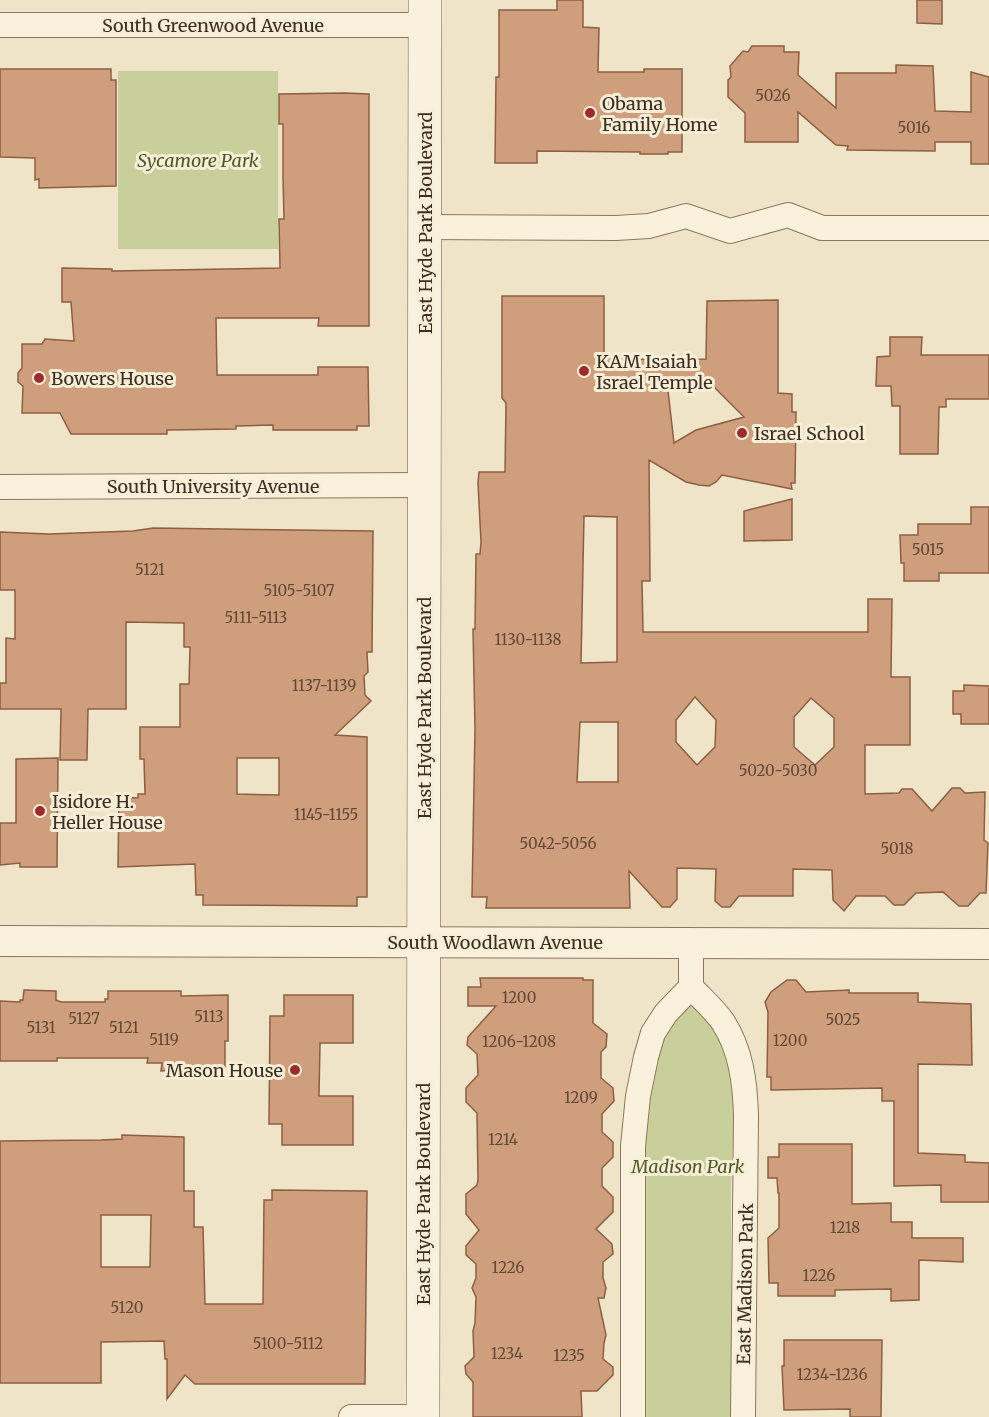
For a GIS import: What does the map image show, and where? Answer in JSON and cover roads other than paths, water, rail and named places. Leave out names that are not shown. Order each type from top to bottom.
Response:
[{"type":"main road","name":"East Hyde Park Boulevard","points":[[423,1417],[425,13]]},
{"type":"street","name":"South Greenwood Avenue","points":[[0,25],[425,13]]},
{"type":"street","points":[[424,227],[616,228],[649,226],[686,216],[730,231],[788,215],[822,228],[989,228]]},
{"type":"street","name":"South University Avenue","points":[[0,487],[425,485]]},
{"type":"street","name":"South Woodlawn Avenue","points":[[0,940],[989,944]]},
{"type":"street","points":[[633,1417],[633,1146],[638,1095],[653,1034],[666,1013],[691,987],[691,944]]},
{"type":"street","name":"East Madison Park","points":[[691,987],[722,1020],[737,1049],[745,1083],[747,1115],[743,1417]]},
{"type":"street","points":[[351,1417],[423,1417]]},
{"type":"place","name":"Obama Family Home","points":[[590,113]]},
{"type":"place","name":"KAM Isaiah Israel Temple","points":[[584,371]]},
{"type":"place","name":"Bowers House","points":[[39,378]]},
{"type":"place","name":"Israel School","points":[[742,433]]},
{"type":"place","name":"Isidore H. Heller House","points":[[40,811]]},
{"type":"place","name":"Mason House","points":[[295,1070]]},
{"type":"park label","name":"Sycamore Park","points":[[198,160]]},
{"type":"park label","name":"Madison Park","points":[[688,1166]]}]
